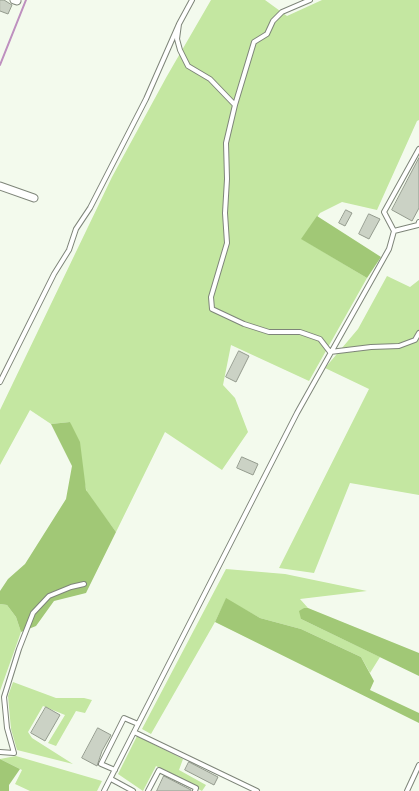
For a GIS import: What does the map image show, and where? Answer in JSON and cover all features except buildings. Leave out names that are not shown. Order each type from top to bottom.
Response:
[{"type":"street","points":[[0,186],[34,198]]},
{"type":"lane","points":[[0,382],[54,274],[69,250],[76,229],[90,208],[146,99],[179,24],[192,0]]},
{"type":"lane","points":[[310,0],[282,12],[273,22],[268,34],[254,42],[226,142],[227,179],[225,213],[227,243],[211,297],[212,309],[244,324],[269,332],[300,332],[320,339],[330,352]]},
{"type":"lane","points":[[179,24],[178,39],[180,50],[188,66],[210,79],[235,105]]},
{"type":"lane","points":[[104,791],[293,420],[390,249],[394,231],[384,212],[419,149]]},
{"type":"lane","points":[[394,231],[418,225],[419,222]]},
{"type":"lane","points":[[330,352],[399,346],[415,340],[419,333]]},
{"type":"lane","points":[[0,752],[14,752],[7,728],[4,697],[33,613],[49,596],[70,587],[84,584]]},
{"type":"lane","points":[[115,770],[102,764],[124,718],[138,724]]},
{"type":"lane","points":[[134,732],[255,790]]},
{"type":"lane","points":[[407,791],[419,765]]},
{"type":"lane","points":[[148,791],[159,770],[196,788],[195,791]]},
{"type":"lane","points":[[111,778],[133,791]]},
{"type":"green space","points":[[211,0],[265,0],[287,16],[322,0],[419,0],[419,120],[377,210],[342,202],[320,213],[302,239],[367,278],[309,381],[231,345],[223,385],[235,398],[248,432],[222,470],[165,432],[116,532],[87,493],[70,422],[51,424],[30,410],[0,465],[0,410],[112,177]]},
{"type":"green space","points":[[317,216],[381,257],[367,278],[301,239]]},
{"type":"green space","points":[[387,276],[410,287],[419,280],[419,495],[350,483],[314,573],[279,568],[369,389],[325,368],[358,329]]},
{"type":"green space","points":[[70,422],[80,442],[86,490],[116,532],[86,593],[54,601],[36,626],[21,632],[16,617],[7,605],[0,604],[0,591],[8,579],[25,564],[66,499],[72,466],[51,424]]},
{"type":"green space","points":[[226,569],[285,574],[367,591],[300,599],[308,608],[304,608],[301,619],[380,657],[370,673],[361,657],[301,629],[260,618],[226,599],[215,622],[151,734],[142,729]]},
{"type":"green space","points":[[226,598],[260,618],[301,629],[361,657],[374,681],[370,690],[419,713],[419,723],[215,622]]},
{"type":"green space","points":[[0,604],[7,605],[16,617],[21,632],[0,691]]},
{"type":"green space","points":[[304,608],[419,653],[419,676],[301,619],[299,611]]},
{"type":"green space","points":[[13,682],[56,698],[84,698],[92,700],[85,713],[76,711],[56,746],[48,743],[65,715],[43,706],[28,732],[32,738],[73,764],[17,750],[11,729],[8,696]]},
{"type":"green space","points":[[137,736],[183,759],[179,770],[206,785],[202,791],[156,766],[143,791],[118,774]]},
{"type":"green space","points":[[16,756],[102,781],[97,791],[30,791],[15,784],[22,770],[0,759]]},
{"type":"green space","points":[[0,759],[20,769],[9,785],[9,791],[0,791]]},
{"type":"waterway","points":[[0,65],[26,0]]}]
